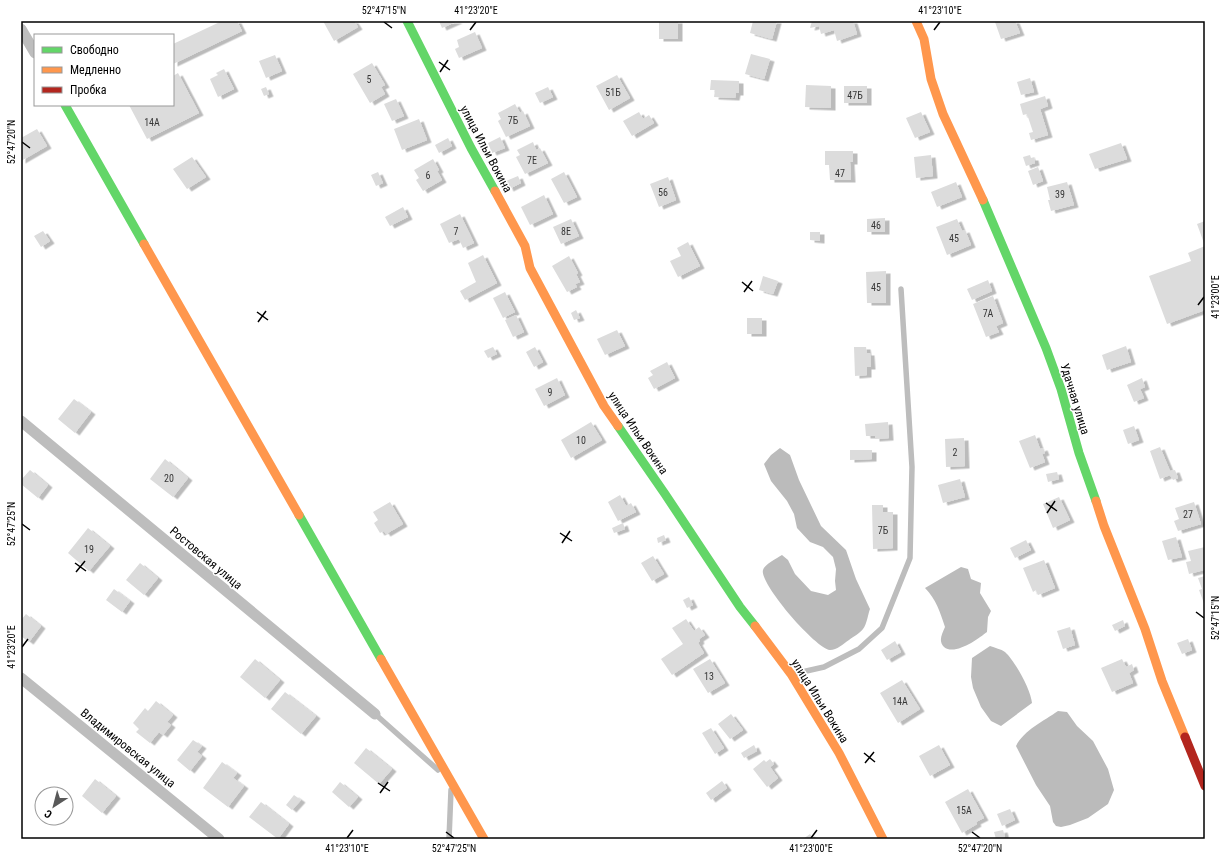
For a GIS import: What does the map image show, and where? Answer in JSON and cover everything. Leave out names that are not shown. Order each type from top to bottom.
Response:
[{"type":"street","name":"улица Ильи Вокина","points":[[407,21],[471,148],[525,246],[530,268],[604,406],[670,500],[740,607],[791,674],[839,753],[883,839]]},
{"type":"street","name":"Удачная улица","points":[[916,21],[924,39],[931,79],[943,114],[980,193],[1046,348],[1061,389],[1078,453],[1104,526],[1145,629],[1162,681],[1205,786]]},
{"type":"street","points":[[21,29],[34,51]]},
{"type":"street","points":[[65,106],[484,839]]},
{"type":"street","name":"Ростовская улица","points":[[21,421],[375,714]]},
{"type":"street","name":"Владимировская улица","points":[[21,678],[219,839]]},
{"type":"lane","points":[[791,674],[824,667],[859,649],[882,628],[910,558],[912,467],[902,288]]},
{"type":"lane","points":[[375,714],[452,782],[449,839]]},
{"type":"shaded area","points":[[780,448],[790,455],[799,480],[821,526],[846,550],[856,579],[870,609],[866,624],[862,630],[833,650],[823,647],[801,627],[778,600],[764,577],[764,568],[782,555],[788,560],[795,574],[811,591],[828,595],[836,590],[836,569],[833,557],[823,547],[810,542],[797,528],[794,514],[787,501],[771,481],[764,464],[771,455]]},
{"type":"shaded area","points":[[961,567],[968,569],[971,579],[981,583],[980,593],[991,611],[988,617],[987,632],[966,646],[949,649],[942,645],[941,637],[945,627],[935,601],[925,588]]},
{"type":"shaded area","points":[[990,646],[1000,649],[1009,656],[1026,684],[1032,703],[1001,726],[991,721],[981,707],[973,688],[971,677],[972,658]]},
{"type":"shaded area","points":[[1058,711],[1067,712],[1077,726],[1093,741],[1108,769],[1114,790],[1108,804],[1088,818],[1061,827],[1056,826],[1053,822],[1050,806],[1036,785],[1016,746],[1024,735]]},
{"type":"building","points":[[222,21],[237,21],[242,31],[174,64],[174,44]]},
{"type":"building","points":[[323,21],[354,21],[358,27],[334,41]]},
{"type":"building","points":[[439,21],[458,21],[442,28]]},
{"type":"building","points":[[659,21],[678,21],[678,39],[659,39]]},
{"type":"building","points":[[753,21],[777,21],[772,39],[750,33]]},
{"type":"building","points":[[812,21],[853,21],[857,34],[837,41],[834,30],[821,34],[819,26],[810,28]]},
{"type":"building","points":[[1015,21],[1020,33],[1001,39],[995,22]]},
{"type":"building","points":[[475,32],[482,48],[459,58],[455,49],[459,47],[457,40]]},
{"type":"building","points":[[751,54],[770,59],[764,79],[745,74]]},
{"type":"building","points":[[275,55],[282,71],[266,78],[259,61]]},
{"type":"building","points":[[372,63],[385,85],[381,87],[385,94],[370,103],[353,74]]},
{"type":"building","points":[[224,69],[234,89],[218,97],[210,79],[218,75],[216,73]]},
{"type":"building","points":[[178,73],[199,113],[147,139],[130,106],[174,106],[174,75]]},
{"type":"building","points":[[617,75],[630,98],[609,110],[596,86]]},
{"type":"building","points":[[1030,78],[1034,92],[1021,95],[1017,82]]},
{"type":"building","points":[[711,80],[739,81],[739,93],[736,93],[735,98],[714,97],[715,90],[710,90]]},
{"type":"building","points":[[806,85],[831,86],[831,108],[805,107]]},
{"type":"building","points":[[844,86],[867,86],[867,103],[844,103]]},
{"type":"building","points":[[266,87],[269,94],[264,96],[261,89]]},
{"type":"building","points":[[548,87],[553,97],[540,103],[535,93]]},
{"type":"building","points":[[1045,96],[1048,106],[1040,109],[1048,135],[1031,140],[1029,133],[1033,132],[1027,114],[1023,115],[1020,104]]},
{"type":"building","points":[[396,99],[404,116],[392,121],[384,104]]},
{"type":"building","points":[[515,104],[520,113],[523,111],[530,126],[506,137],[498,121],[501,119],[498,113]]},
{"type":"building","points":[[639,112],[643,119],[649,115],[654,123],[632,136],[623,121]]},
{"type":"building","points":[[921,112],[930,132],[915,138],[906,118]]},
{"type":"building","points":[[419,119],[427,140],[402,150],[394,129]]},
{"type":"building","points":[[37,129],[47,146],[21,161],[21,138]]},
{"type":"building","points":[[500,137],[505,148],[492,153],[488,143]]},
{"type":"building","points":[[448,138],[452,146],[439,153],[435,145]]},
{"type":"building","points":[[533,142],[536,150],[540,148],[548,163],[525,174],[516,157],[520,155],[517,150]]},
{"type":"building","points":[[1121,143],[1127,159],[1095,169],[1089,154]]},
{"type":"building","points":[[825,151],[853,151],[853,162],[850,162],[851,180],[830,180],[829,165],[825,165]]},
{"type":"building","points":[[931,155],[933,176],[916,178],[914,157]]},
{"type":"building","points":[[1030,155],[1031,158],[1034,158],[1035,163],[1026,166],[1023,157]]},
{"type":"building","points":[[192,157],[206,177],[187,189],[173,169]]},
{"type":"building","points":[[433,159],[442,180],[423,191],[416,180],[419,178],[414,170]]},
{"type":"building","points":[[1038,167],[1043,181],[1033,185],[1028,171]]},
{"type":"building","points":[[378,172],[383,183],[376,186],[371,175]]},
{"type":"building","points":[[564,172],[577,197],[564,203],[551,179]]},
{"type":"building","points":[[518,176],[521,183],[509,189],[506,181]]},
{"type":"building","points":[[668,177],[676,200],[659,207],[650,184]]},
{"type":"building","points":[[956,182],[962,197],[937,207],[931,192]]},
{"type":"building","points":[[1067,182],[1074,205],[1051,211],[1047,187]]},
{"type":"building","points":[[544,195],[553,214],[530,225],[521,207]]},
{"type":"building","points":[[403,207],[408,217],[390,226],[385,217]]},
{"type":"building","points":[[460,214],[474,243],[463,248],[459,239],[449,243],[440,224]]},
{"type":"building","points":[[885,218],[885,232],[867,232],[867,219]]},
{"type":"building","points":[[571,219],[579,236],[561,244],[553,227]]},
{"type":"building","points":[[957,219],[962,231],[965,230],[971,245],[947,255],[936,227]]},
{"type":"building","points":[[1205,221],[1205,246],[1197,224]]},
{"type":"building","points":[[43,231],[50,241],[41,247],[34,236]]},
{"type":"building","points":[[810,232],[820,232],[820,241],[810,240]]},
{"type":"building","points":[[688,242],[700,266],[678,277],[670,261],[681,256],[677,248]]},
{"type":"building","points":[[1205,246],[1205,310],[1167,324],[1149,276],[1191,261],[1188,253]]},
{"type":"building","points":[[483,255],[497,283],[465,300],[460,291],[476,282],[468,263]]},
{"type":"building","points":[[569,256],[578,273],[576,274],[580,282],[575,284],[577,287],[567,292],[552,266]]},
{"type":"building","points":[[886,271],[886,303],[867,303],[866,272]]},
{"type":"building","points":[[763,276],[778,281],[773,294],[759,290]]},
{"type":"building","points":[[988,280],[992,291],[972,300],[967,289]]},
{"type":"building","points":[[505,292],[515,312],[503,318],[493,298]]},
{"type":"building","points":[[993,296],[1003,323],[996,326],[999,332],[986,337],[973,304]]},
{"type":"building","points":[[576,310],[580,318],[574,320],[571,313]]},
{"type":"building","points":[[516,315],[524,332],[513,337],[505,320]]},
{"type":"building","points":[[747,318],[762,318],[762,334],[747,334]]},
{"type":"building","points":[[617,330],[625,346],[605,355],[597,339]]},
{"type":"building","points":[[1126,346],[1131,362],[1107,370],[1102,355]]},
{"type":"building","points":[[493,347],[497,354],[488,358],[484,351]]},
{"type":"building","points":[[535,347],[543,362],[534,367],[526,352]]},
{"type":"building","points":[[854,347],[866,347],[867,353],[870,353],[871,367],[867,367],[867,375],[855,376]]},
{"type":"building","points":[[667,362],[675,378],[654,389],[648,378],[653,375],[650,371]]},
{"type":"building","points":[[557,378],[565,395],[544,406],[535,389]]},
{"type":"building","points":[[1142,378],[1145,387],[1140,389],[1144,398],[1134,402],[1127,385]]},
{"type":"building","points":[[74,399],[91,412],[75,433],[58,419]]},
{"type":"building","points":[[591,422],[602,440],[571,458],[561,440]]},
{"type":"building","points":[[888,422],[889,438],[875,439],[875,436],[866,436],[865,424]]},
{"type":"building","points":[[1134,426],[1139,440],[1128,444],[1123,430]]},
{"type":"building","points":[[1035,435],[1040,449],[1043,448],[1045,453],[1042,454],[1045,462],[1030,468],[1019,441]]},
{"type":"building","points":[[964,438],[965,466],[946,467],[945,439]]},
{"type":"building","points":[[1160,447],[1170,471],[1175,470],[1178,478],[1173,480],[1170,475],[1160,479],[1150,451]]},
{"type":"building","points":[[850,450],[872,450],[872,459],[850,460]]},
{"type":"building","points":[[165,459],[188,478],[173,497],[150,479]]},
{"type":"building","points":[[30,470],[48,485],[38,498],[21,484],[21,480]]},
{"type":"building","points":[[1057,472],[1059,479],[1048,482],[1046,474]]},
{"type":"building","points":[[960,479],[965,497],[943,503],[938,485]]},
{"type":"building","points":[[620,495],[626,506],[631,503],[636,512],[618,521],[608,502]]},
{"type":"building","points":[[1059,497],[1070,520],[1053,528],[1043,504]]},
{"type":"building","points":[[390,502],[403,524],[386,534],[384,531],[380,533],[374,523],[378,520],[373,512]]},
{"type":"building","points":[[1194,502],[1201,524],[1178,531],[1174,521],[1179,519],[1175,508]]},
{"type":"building","points":[[872,505],[883,505],[883,512],[893,512],[893,548],[873,549]]},
{"type":"building","points":[[623,523],[625,529],[614,533],[612,528]]},
{"type":"building","points":[[88,528],[110,546],[89,571],[68,553]]},
{"type":"building","points":[[664,535],[666,540],[658,543],[657,538]]},
{"type":"building","points":[[1176,537],[1182,557],[1168,560],[1162,541]]},
{"type":"building","points":[[1026,540],[1031,550],[1015,558],[1010,548]]},
{"type":"building","points":[[1205,547],[1204,570],[1189,574],[1186,562],[1191,561],[1188,551]]},
{"type":"building","points":[[653,556],[664,574],[652,581],[641,563]]},
{"type":"building","points":[[1044,560],[1055,588],[1038,595],[1036,590],[1033,592],[1023,568]]},
{"type":"building","points":[[140,563],[158,578],[144,595],[126,580]]},
{"type":"building","points":[[1205,576],[1205,606],[1199,590],[1202,589],[1198,578]]},
{"type":"building","points":[[114,589],[130,601],[122,612],[106,600]]},
{"type":"building","points":[[689,597],[693,605],[687,608],[683,600]]},
{"type":"building","points":[[26,614],[41,626],[29,642],[21,636],[21,620]]},
{"type":"building","points":[[686,619],[694,631],[699,627],[705,635],[699,639],[700,641],[698,643],[704,653],[672,675],[661,659],[683,644],[672,628]]},
{"type":"building","points":[[1123,620],[1125,626],[1115,631],[1112,625]]},
{"type":"building","points":[[1070,627],[1075,645],[1063,649],[1057,631]]},
{"type":"building","points":[[1188,639],[1192,650],[1182,654],[1177,643]]},
{"type":"building","points":[[895,641],[901,652],[887,660],[881,650]]},
{"type":"building","points":[[255,659],[280,680],[265,698],[240,677]]},
{"type":"building","points":[[710,659],[725,683],[708,693],[693,669]]},
{"type":"building","points":[[1122,659],[1126,667],[1132,664],[1134,670],[1129,673],[1133,683],[1112,692],[1101,668]]},
{"type":"building","points":[[902,680],[920,709],[898,723],[880,693]]},
{"type":"building","points":[[285,692],[316,716],[301,734],[271,709]]},
{"type":"building","points":[[156,701],[173,715],[167,722],[171,725],[163,735],[159,732],[150,743],[136,732],[139,729],[133,723],[145,708],[148,711]]},
{"type":"building","points":[[731,714],[743,730],[730,739],[718,724]]},
{"type":"building","points":[[711,728],[724,748],[715,754],[702,733]]},
{"type":"building","points":[[193,740],[202,746],[197,752],[202,756],[190,771],[177,760]]},
{"type":"building","points":[[754,745],[757,751],[744,758],[741,753]]},
{"type":"building","points":[[939,745],[950,765],[930,776],[919,756]]},
{"type":"building","points":[[366,748],[392,769],[379,784],[354,763]]},
{"type":"building","points":[[770,759],[774,764],[770,767],[778,778],[767,787],[753,769],[764,760],[766,762]]},
{"type":"building","points":[[222,762],[237,773],[233,778],[244,786],[228,807],[203,788]]},
{"type":"building","points":[[95,779],[116,796],[102,813],[82,796]]},
{"type":"building","points":[[722,781],[727,788],[711,800],[706,793]]},
{"type":"building","points":[[340,782],[358,797],[349,807],[332,792]]},
{"type":"building","points":[[968,789],[984,818],[976,822],[977,824],[962,833],[945,802]]},
{"type":"building","points":[[294,795],[301,800],[292,810],[286,805]]},
{"type":"building","points":[[261,802],[289,824],[278,839],[249,817]]},
{"type":"building","points":[[1010,809],[1015,820],[1002,826],[997,814]]},
{"type":"building","points":[[1003,830],[1005,837],[996,839],[994,832]]},
{"type":"building","points":[[810,834],[813,839],[803,839]]},
{"type":"traffic: fast","points":[[407,21],[471,148],[495,191]]},
{"type":"traffic: fast","points":[[66,106],[144,244]]},
{"type":"traffic: fast","points":[[983,200],[1046,348],[1061,389],[1079,453],[1096,501]]},
{"type":"traffic: fast","points":[[618,426],[740,607],[755,626]]},
{"type":"traffic: fast","points":[[299,515],[381,659]]},
{"type":"traffic: slow","points":[[916,21],[924,39],[931,79],[943,114],[983,200]]},
{"type":"traffic: slow","points":[[495,191],[525,246],[530,268],[604,406],[618,426]]},
{"type":"traffic: slow","points":[[144,244],[299,515]]},
{"type":"traffic: slow","points":[[1096,501],[1104,526],[1145,629],[1162,681],[1185,737]]},
{"type":"traffic: slow","points":[[755,626],[791,674],[839,753],[883,839]]},
{"type":"traffic: slow","points":[[381,659],[484,839]]},
{"type":"traffic: jam","points":[[1185,737],[1205,786]]}]
